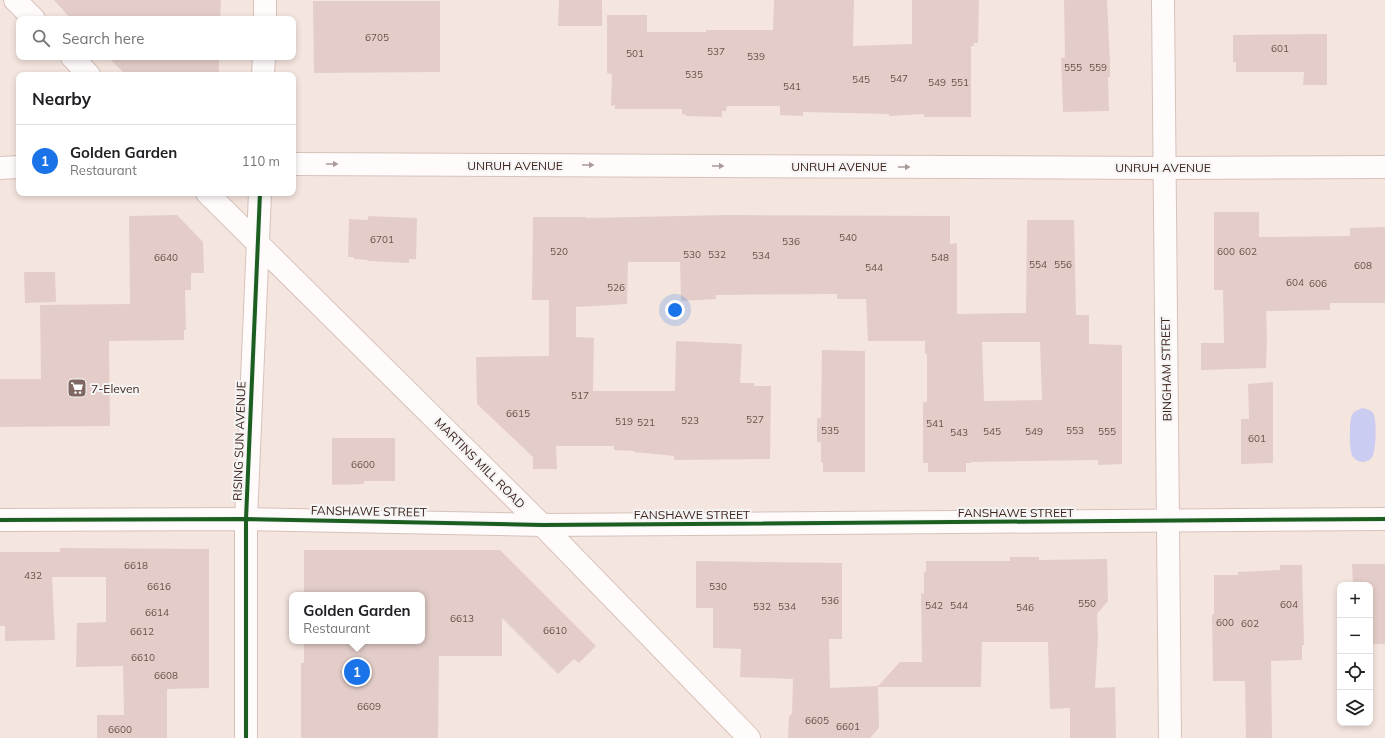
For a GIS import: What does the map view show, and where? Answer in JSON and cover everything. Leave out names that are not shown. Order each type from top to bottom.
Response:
[{"type":"street","points":[[15,0],[31,16]]},
{"type":"street","points":[[265,16],[266,0]]},
{"type":"street","name":"BINGHAM STREET","points":[[1163,0],[1170,738]]},
{"type":"street","points":[[75,60],[86,72]]},
{"type":"street","points":[[263,72],[264,60]]},
{"type":"street","name":"UNRUH AVENUE","points":[[296,164],[1164,168],[1385,167]]},
{"type":"street","points":[[0,168],[16,167]]},
{"type":"street","name":"MARTINS MILL ROAD","points":[[210,196],[542,525],[749,738]]},
{"type":"street","name":"RISING SUN AVENUE","points":[[246,738],[246,519],[260,196]]},
{"type":"street","name":"FANSHAWE STREET","points":[[0,520],[246,519],[542,525],[1385,519]]},
{"type":"water","points":[[1362,408],[1373,413],[1376,427],[1375,447],[1372,458],[1364,462],[1358,461],[1353,457],[1350,436],[1350,423],[1352,415]]},
{"type":"building","points":[[54,0],[221,0],[220,16],[68,16]]},
{"type":"building","points":[[559,0],[602,0],[602,26],[558,26]]},
{"type":"building","points":[[774,0],[854,0],[853,46],[912,44],[912,0],[979,0],[978,43],[974,43],[974,46],[971,46],[971,117],[924,117],[924,114],[889,116],[889,114],[803,112],[803,116],[780,115],[780,106],[727,106],[726,111],[722,111],[722,117],[686,116],[682,114],[682,109],[615,109],[615,105],[611,106],[612,74],[607,73],[607,15],[647,15],[647,32],[773,30]]},
{"type":"building","points":[[1064,0],[1107,0],[1110,63],[1110,77],[1108,77],[1109,111],[1063,112],[1061,58],[1065,57]]},
{"type":"building","points":[[313,1],[440,1],[440,72],[314,73]]},
{"type":"building","points":[[1327,34],[1327,85],[1303,85],[1304,72],[1236,72],[1236,62],[1233,62],[1233,35]]},
{"type":"building","points":[[111,60],[219,60],[219,72],[123,72]]},
{"type":"building","points":[[1214,212],[1259,212],[1259,237],[1350,236],[1350,228],[1385,227],[1385,303],[1330,303],[1330,310],[1266,311],[1266,368],[1201,370],[1201,343],[1224,343],[1223,290],[1214,290]]},
{"type":"building","points":[[177,215],[203,242],[204,273],[191,273],[191,290],[185,290],[186,330],[184,330],[184,340],[109,341],[110,426],[0,427],[0,379],[41,379],[40,305],[130,304],[129,216]]},
{"type":"building","points":[[728,215],[950,216],[950,244],[957,243],[957,314],[1026,313],[1027,220],[1074,220],[1076,315],[1089,315],[1089,344],[1122,345],[1122,464],[1098,465],[1098,460],[971,462],[966,463],[966,472],[928,472],[928,463],[923,463],[923,402],[927,402],[927,354],[925,354],[925,341],[868,341],[866,299],[837,299],[837,294],[716,295],[716,299],[681,301],[680,262],[628,262],[627,304],[576,307],[576,337],[594,338],[593,391],[675,391],[676,341],[742,344],[740,383],[754,383],[754,386],[771,386],[770,459],[674,460],[674,456],[614,450],[614,446],[556,446],[557,469],[533,469],[533,457],[477,404],[476,357],[549,356],[549,300],[532,300],[533,217],[586,218]],"holes":[[[982,342],[1040,342],[1042,400],[984,401]]]},
{"type":"building","points":[[368,216],[417,218],[416,259],[409,259],[409,263],[368,261],[348,257],[349,219],[368,220]]},
{"type":"building","points":[[24,272],[55,272],[56,302],[25,303]]},
{"type":"building","points":[[822,350],[865,351],[865,472],[823,472],[823,463],[821,462],[821,442],[817,442],[817,418],[821,418]]},
{"type":"building","points":[[1273,382],[1273,463],[1241,464],[1241,419],[1249,419],[1248,384]]},
{"type":"building","points":[[332,438],[395,438],[395,481],[364,481],[364,484],[332,485]]},
{"type":"building","points":[[60,548],[209,549],[209,688],[167,689],[167,738],[97,738],[97,715],[124,715],[123,666],[76,667],[77,623],[106,622],[106,577],[52,577],[55,640],[5,641],[5,626],[0,626],[0,552],[60,552]]},
{"type":"building","points":[[304,550],[500,550],[596,646],[579,663],[574,659],[558,674],[502,618],[502,656],[439,656],[438,738],[301,738],[301,663],[304,663],[304,644],[425,644],[425,592],[304,592]]},
{"type":"building","points":[[1010,557],[1039,557],[1039,560],[1107,559],[1108,601],[1097,614],[1098,638],[1095,688],[1115,687],[1116,738],[1070,738],[1070,708],[1050,709],[1048,642],[982,642],[981,687],[878,687],[879,728],[870,738],[788,738],[789,717],[792,713],[793,679],[740,677],[741,649],[713,648],[713,608],[696,608],[696,561],[842,563],[842,639],[829,639],[830,688],[878,686],[900,662],[922,662],[921,593],[924,594],[924,572],[926,572],[926,561],[1010,561]]},
{"type":"building","points":[[1352,564],[1385,564],[1385,644],[1373,644],[1373,582],[1353,582]]},
{"type":"building","points":[[1280,565],[1302,565],[1304,645],[1302,645],[1302,660],[1271,661],[1272,738],[1246,738],[1245,681],[1213,681],[1212,615],[1214,614],[1214,575],[1238,575],[1238,572],[1280,570]]},
{"type":"cycle path","points":[[246,738],[246,519],[260,196]]},
{"type":"cycle path","points":[[0,520],[246,519],[542,525],[1385,519]]},
{"type":"place","name":"7-Eleven","points":[[77,388]]},
{"type":"place","name":"Golden Garden","points":[[357,672]]}]
